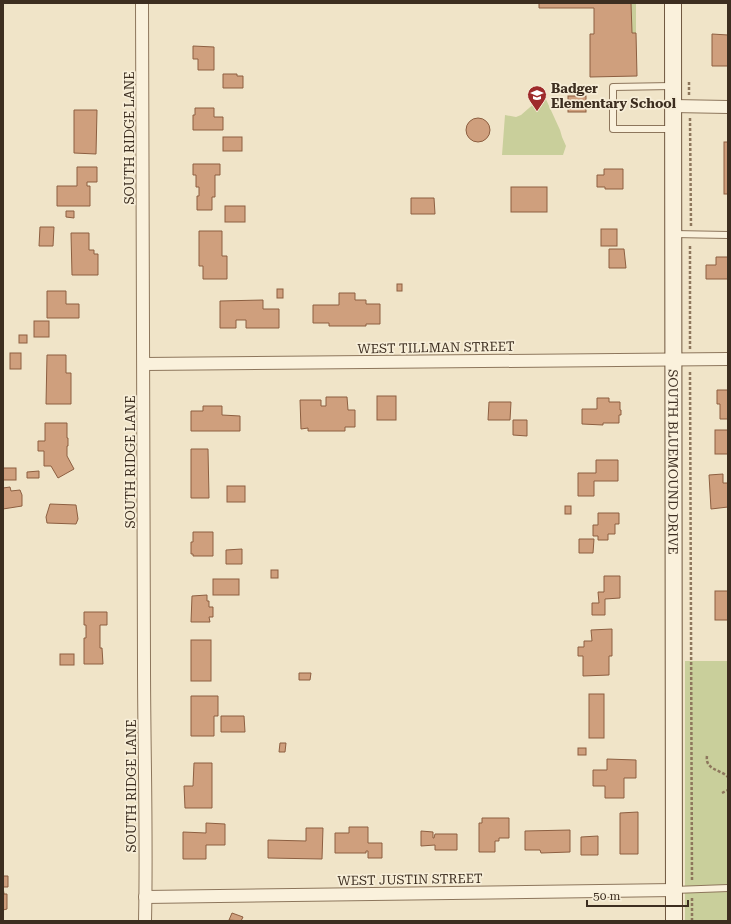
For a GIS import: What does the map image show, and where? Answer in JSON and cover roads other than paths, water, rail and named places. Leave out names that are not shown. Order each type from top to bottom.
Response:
[{"type":"main road","name":"SOUTH BLUEMOUND DRIVE","points":[[673,3],[674,921]]},
{"type":"street","name":"SOUTH RIDGE LANE","points":[[142,3],[144,364],[144,921]]},
{"type":"street","points":[[673,106],[728,107]]},
{"type":"street","name":"WEST TILLMAN STREET","points":[[144,364],[728,359]]},
{"type":"street","name":"WEST JUSTIN STREET","points":[[145,897],[674,890]]},
{"type":"lane","points":[[673,86],[613,87],[613,129],[673,129]]},
{"type":"lane","points":[[673,234],[728,235]]},
{"type":"lane","points":[[674,890],[728,888]]},
{"type":"place","name":"Badger Elementary School","points":[[537,112]]}]
